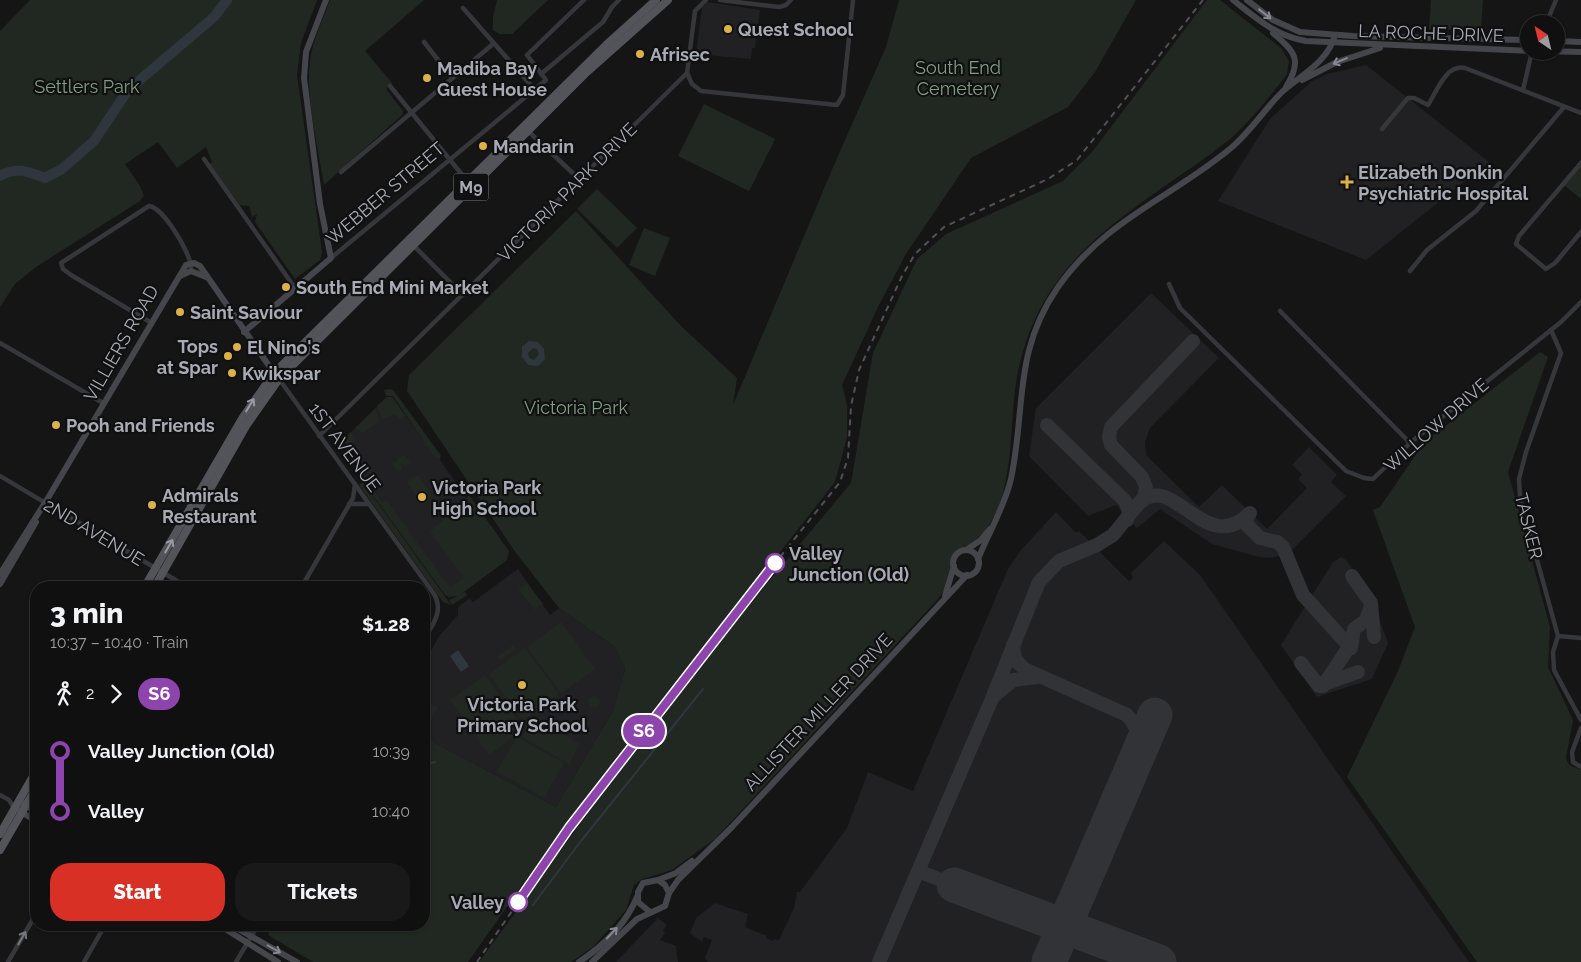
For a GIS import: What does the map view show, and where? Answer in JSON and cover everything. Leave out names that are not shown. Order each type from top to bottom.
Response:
[{"type":"main road","name":"M9","points":[[156,581],[160,571],[243,417],[276,376],[526,129],[606,45],[656,0]]},
{"type":"main road","name":"M9","points":[[526,129],[668,0]]},
{"type":"main road","name":"M9","points":[[151,581],[160,571]]},
{"type":"main road","points":[[0,850],[30,784]]},
{"type":"main road","points":[[0,834],[30,795]]},
{"type":"street","points":[[326,0],[306,52],[304,78],[320,204],[331,258]]},
{"type":"street","points":[[584,0],[527,55],[541,74],[604,22],[612,6],[618,0]]},
{"type":"street","points":[[706,0],[695,10],[687,74],[692,84],[701,91],[837,105],[842,99],[853,0]]},
{"type":"street","points":[[720,0],[779,7],[786,5],[791,0]]},
{"type":"street","points":[[1233,0],[1288,47],[1295,58],[1294,71],[1283,92]]},
{"type":"street","name":"LA ROCHE DRIVE","points":[[1247,0],[1273,20],[1292,30],[1335,35],[1520,40]]},
{"type":"street","points":[[1550,15],[1556,0]]},
{"type":"street","points":[[463,8],[534,90]]},
{"type":"street","name":"LA ROCHE DRIVE","points":[[1266,28],[1292,39],[1333,44],[1520,51]]},
{"type":"street","points":[[998,517],[982,540],[956,555],[954,566],[961,574],[967,575],[977,569],[978,559],[998,517],[1008,489],[1014,459],[1019,405],[1027,354],[1039,321],[1058,288],[1074,266],[1098,241],[1232,147],[1283,92],[1321,60],[1333,44],[1335,35]]},
{"type":"street","points":[[1565,41],[1581,42]]},
{"type":"street","points":[[424,42],[452,78]]},
{"type":"street","points":[[341,172],[493,44]]},
{"type":"street","points":[[1283,92],[1337,62],[1386,46]]},
{"type":"street","points":[[1565,52],[1581,52]]},
{"type":"street","points":[[1523,90],[1528,60]]},
{"type":"street","points":[[1382,129],[1404,101],[1412,98],[1428,105],[1446,75],[1457,67],[1466,68],[1581,113]]},
{"type":"street","name":"WEBBER STREET","points":[[244,332],[546,80],[541,74]]},
{"type":"street","name":"VICTORIA PARK DRIVE","points":[[319,436],[687,74]]},
{"type":"street","points":[[390,86],[470,185]]},
{"type":"street","points":[[1410,270],[1428,250],[1476,211],[1564,107]]},
{"type":"street","points":[[526,129],[579,179]]},
{"type":"street","points":[[204,159],[295,288]]},
{"type":"street","points":[[1581,163],[1516,242],[1517,246],[1546,269],[1579,238],[1581,232]]},
{"type":"street","name":"1ST AVENUE","points":[[150,322],[70,275],[60,264],[149,206],[157,208],[178,237],[191,262],[200,266],[244,332],[425,581]]},
{"type":"street","points":[[411,243],[463,296]]},
{"type":"street","points":[[191,262],[191,271],[204,275],[209,280]]},
{"type":"street","name":"VILLIERS ROAD","points":[[0,584],[150,322],[184,266],[191,262]]},
{"type":"street","name":"VILLIERS ROAD","points":[[174,282],[184,272],[191,271]]},
{"type":"street","name":"WILLOW DRIVE","points":[[1169,284],[1180,308],[1346,471],[1364,478],[1373,479],[1410,442],[1551,330],[1581,302]]},
{"type":"street","points":[[1280,312],[1410,442]]},
{"type":"street","name":"TASKER","points":[[1551,330],[1561,353],[1526,452],[1519,489],[1558,636],[1553,652],[1554,670],[1581,720]]},
{"type":"street","points":[[0,343],[103,403]]},
{"type":"street","name":"2ND AVENUE","points":[[0,476],[46,501],[177,581]]},
{"type":"street","points":[[305,581],[349,504],[355,484]]},
{"type":"street","name":"VILLIERS ROAD","points":[[0,574],[46,501]]},
{"type":"street","points":[[349,504],[369,504]]},
{"type":"street","points":[[965,550],[974,552],[978,559]]},
{"type":"street","name":"ALLISTER MILLER DRIVE","points":[[943,600],[954,566]]},
{"type":"street","name":"ALLISTER MILLER DRIVE","points":[[669,893],[678,880],[715,844],[967,575]]},
{"type":"street","name":"1ST AVENUE","points":[[430,588],[439,606],[437,616],[430,629]]},
{"type":"street","points":[[1558,636],[1581,638]]},
{"type":"street","points":[[1581,728],[1572,756],[1573,762],[1581,767]]},
{"type":"street","points":[[0,795],[20,806],[30,815]]},
{"type":"street","points":[[20,806],[30,808]]},
{"type":"street","name":"ALLISTER MILLER DRIVE","points":[[658,880],[676,873],[715,844]]},
{"type":"street","points":[[579,962],[600,946],[617,928],[628,914],[643,883],[658,880],[665,885],[669,893],[666,906],[659,911],[650,912],[637,920],[592,962]]},
{"type":"street","points":[[637,897],[641,906],[650,912]]},
{"type":"street","points":[[8,962],[30,924]]},
{"type":"street","points":[[84,962],[102,931]]},
{"type":"street","points":[[228,931],[278,962]]},
{"type":"street","points":[[244,931],[298,962]]},
{"type":"street","points":[[236,962],[254,931]]},
{"type":"shaded area","name":"Quest School","points":[[708,2],[760,10],[755,48],[752,48],[751,59],[696,54],[702,7]]},
{"type":"shaded area","name":"Elizabeth Donkin Psychiatric Hospital","points":[[1366,65],[1489,162],[1366,260],[1218,201],[1270,119],[1312,81],[1327,74]]},
{"type":"shaded area","points":[[1151,293],[1219,358],[1150,428],[1145,442],[1146,455],[1199,507],[1222,485],[1267,529],[1307,488],[1298,479],[1302,474],[1292,465],[1309,447],[1337,475],[1331,482],[1346,496],[1292,550],[1270,558],[1259,557],[1212,544],[1160,509],[1137,528],[1116,505],[1088,516],[1029,456],[1036,408]]},
{"type":"shaded area","points":[[529,341],[538,342],[544,349],[545,359],[538,366],[528,365],[522,357],[522,347]],"holes":[[[533,348],[537,349],[539,354],[534,360],[529,358],[528,353]]]},
{"type":"shaded area","name":"Victoria Park High School","points":[[387,397],[392,397],[434,455],[438,457],[505,554],[505,560],[459,595],[450,597],[342,447],[343,440]]},
{"type":"shaded area","points":[[1056,512],[1076,533],[1079,531],[1129,581],[1133,578],[1131,573],[1164,541],[1200,575],[1469,962],[708,962],[705,958],[712,940],[704,937],[702,942],[690,933],[696,918],[715,903],[748,914],[745,927],[767,936],[766,938],[773,941],[774,939],[779,940],[794,908],[797,892],[800,892],[847,828],[868,772],[913,791],[1008,569],[1021,550]]},
{"type":"shaded area","points":[[1341,557],[1346,560],[1371,596],[1388,643],[1372,679],[1317,697],[1281,645],[1333,562]]},
{"type":"shaded area","name":"Victoria Park Primary School","points":[[518,569],[550,615],[559,608],[615,647],[625,669],[613,711],[556,807],[433,742],[430,744],[430,652],[439,636],[458,615],[458,607],[470,598],[473,602]]},
{"type":"shaded area","points":[[458,650],[469,666],[461,672],[450,656]]},
{"type":"shaded area","points":[[658,918],[667,925],[663,930],[665,933],[660,940],[676,946],[678,962],[616,962]]},
{"type":"green space","name":"Settlers Park","points":[[30,0],[317,0],[301,43],[297,75],[322,252],[320,260],[295,279],[255,222],[257,214],[252,217],[249,206],[239,205],[210,164],[212,162],[206,147],[177,168],[158,142],[125,164],[140,186],[144,196],[140,201],[36,267],[15,284],[0,307],[0,31]]},
{"type":"green space","points":[[330,0],[424,0],[365,51],[392,83],[386,89],[403,111],[403,114],[324,185],[311,106],[309,75],[313,46]]},
{"type":"green space","points":[[497,0],[548,0],[512,34],[499,34],[493,30],[493,17]]},
{"type":"green space","points":[[899,0],[1136,0],[1095,72],[1068,107],[971,158],[906,254],[878,307],[842,385],[847,405],[847,437],[835,482],[557,836],[468,962],[313,962],[268,935],[270,931],[430,931],[430,736],[433,742],[556,807],[613,711],[625,669],[615,647],[559,608],[516,553],[407,391],[409,375],[576,211],[681,326],[737,378],[733,405],[886,47]]},
{"type":"green space","points":[[1207,0],[1220,0],[1281,48],[1289,61],[1287,74],[1268,99],[1237,133],[1127,213],[1080,254],[1059,278],[1037,314],[1023,353],[1016,383],[1009,460],[1001,499],[994,517],[984,532],[977,539],[954,554],[945,589],[938,599],[716,838],[672,870],[642,879],[634,885],[626,910],[593,947],[571,962],[479,962],[586,816],[736,621],[851,483],[873,353],[917,259],[946,234],[1063,181],[1092,152]]},
{"type":"green space","points":[[1431,0],[1483,0],[1481,31],[1429,29]]},
{"type":"green space","points":[[704,104],[775,139],[749,191],[678,156]]},
{"type":"green space","points":[[1581,165],[1581,199],[1564,185]]},
{"type":"green space","points":[[597,189],[637,228],[617,248],[577,209]]},
{"type":"green space","points":[[644,228],[670,238],[655,276],[629,265]]},
{"type":"green space","points":[[1540,352],[1548,357],[1508,472],[1550,627],[1548,667],[1573,720],[1566,758],[1569,765],[1581,770],[1581,962],[1477,962],[1347,777],[1398,671],[1415,627],[1373,510],[1380,507],[1430,434],[1434,435]]},
{"type":"green space","points":[[390,389],[394,391],[441,455],[440,459],[434,456],[393,396],[386,396],[384,390]]},
{"type":"green space","points":[[387,397],[392,397],[405,415],[400,419],[395,414],[382,419],[377,406]]},
{"type":"green space","points":[[375,409],[380,421],[363,433],[355,428]]},
{"type":"green space","points":[[351,432],[356,439],[347,453],[342,447],[343,440]]},
{"type":"green space","points":[[403,455],[411,462],[405,466],[400,462],[403,468],[398,472],[391,462],[395,462]]},
{"type":"green space","points":[[419,476],[431,493],[431,497],[423,502],[420,502],[408,484],[408,481]]},
{"type":"green space","points":[[365,478],[382,502],[386,500],[450,588],[464,578],[430,531],[459,507],[469,495],[509,551],[507,560],[461,594],[465,592],[467,595],[452,605],[449,600],[458,596],[449,597],[445,595],[365,484]]},
{"type":"green space","points":[[363,482],[451,605],[443,602],[430,584],[430,581],[428,581],[359,485]]},
{"type":"green space","points":[[527,583],[543,604],[535,610],[518,589]]},
{"type":"green space","points":[[561,622],[595,669],[561,693],[527,647]]},
{"type":"green space","points":[[513,645],[516,649],[500,661],[497,657]]},
{"type":"green space","points":[[525,648],[559,694],[523,720],[489,674]]},
{"type":"green space","points":[[485,675],[524,729],[489,755],[450,700]]},
{"type":"green space","points":[[592,696],[596,696],[600,702],[596,708],[592,708],[588,704],[588,700]]},
{"type":"green space","points":[[430,705],[438,707],[430,722]]},
{"type":"green space","points":[[534,717],[580,744],[569,764],[522,737]]},
{"type":"green space","points":[[517,737],[564,763],[544,798],[497,771]]},
{"type":"waterway","points":[[0,176],[17,171],[28,172],[45,178],[62,169],[94,141],[128,90],[214,17],[227,0]]},
{"type":"waterway","points":[[533,905],[581,841],[703,689]]},
{"type":"waterway","points":[[430,764],[435,762]]},
{"type":"taxiway","points":[[879,962],[991,701],[1039,582],[1059,561],[1097,545],[1113,535],[1144,497],[1146,487],[1142,477],[1111,445],[1109,437],[1111,427],[1193,341]]},
{"type":"taxiway","points":[[1047,425],[1125,501],[1129,511],[1127,520]]},
{"type":"taxiway","points":[[1141,502],[1153,496],[1166,497],[1205,521],[1219,526],[1234,524],[1250,513]]},
{"type":"taxiway","points":[[1247,516],[1246,524],[1260,538],[1277,542],[1283,547],[1303,595],[1351,648],[1347,650],[1323,686]]},
{"type":"taxiway","points":[[1352,576],[1371,603],[1374,637]]},
{"type":"taxiway","points":[[1351,648],[1354,629],[1366,620],[1371,606]]},
{"type":"taxiway","points":[[1013,645],[1015,659],[1024,669],[1127,715],[1136,728],[1138,741],[1132,768]]},
{"type":"taxiway","points":[[1301,663],[1319,686],[1358,672]]},
{"type":"taxiway","points":[[995,695],[1013,680],[1037,677]]},
{"type":"taxiway","points":[[918,871],[954,885]]},
{"type":"runway","points":[[1049,962],[1155,715]]},
{"type":"runway","points":[[954,885],[1159,962]]},
{"type":"railway","points":[[477,962],[569,828],[732,617],[840,482],[848,458],[851,406],[859,370],[902,276],[915,254],[944,227],[1048,179],[1077,160],[1203,0]]},
{"type":"train","name":"S6","points":[[518,902],[569,828],[775,563]]},
{"type":"place","name":"Quest School","points":[[728,29]]},
{"type":"place","name":"Afrisec","points":[[640,54]]},
{"type":"place","name":"Madiba Bay Guest House","points":[[427,78]]},
{"type":"place","name":"Mandarin","points":[[483,146]]},
{"type":"place","name":"Elizabeth Donkin Psychiatric Hospital","points":[[1347,182]]},
{"type":"place","name":"South End Mini Market","points":[[286,287]]},
{"type":"place","name":"Saint Saviour","points":[[180,312]]},
{"type":"place","name":"El Nino's","points":[[237,347]]},
{"type":"place","name":"Tops at Spar","points":[[228,356]]},
{"type":"place","name":"Kwikspar","points":[[232,373]]},
{"type":"place","name":"Pooh and Friends","points":[[56,425]]},
{"type":"place","name":"Victoria Park High School","points":[[422,497]]},
{"type":"place","name":"Admirals Restaurant","points":[[152,505]]},
{"type":"place","name":"Valley Junction (Old)","points":[[775,563]]},
{"type":"place","name":"Victoria Park Primary School","points":[[522,685]]},
{"type":"place","name":"Valley","points":[[518,902]]},
{"type":"park label","name":"South End Cemetery","points":[[958,77]]},
{"type":"park label","name":"Victoria Park","points":[[576,407]]}]
